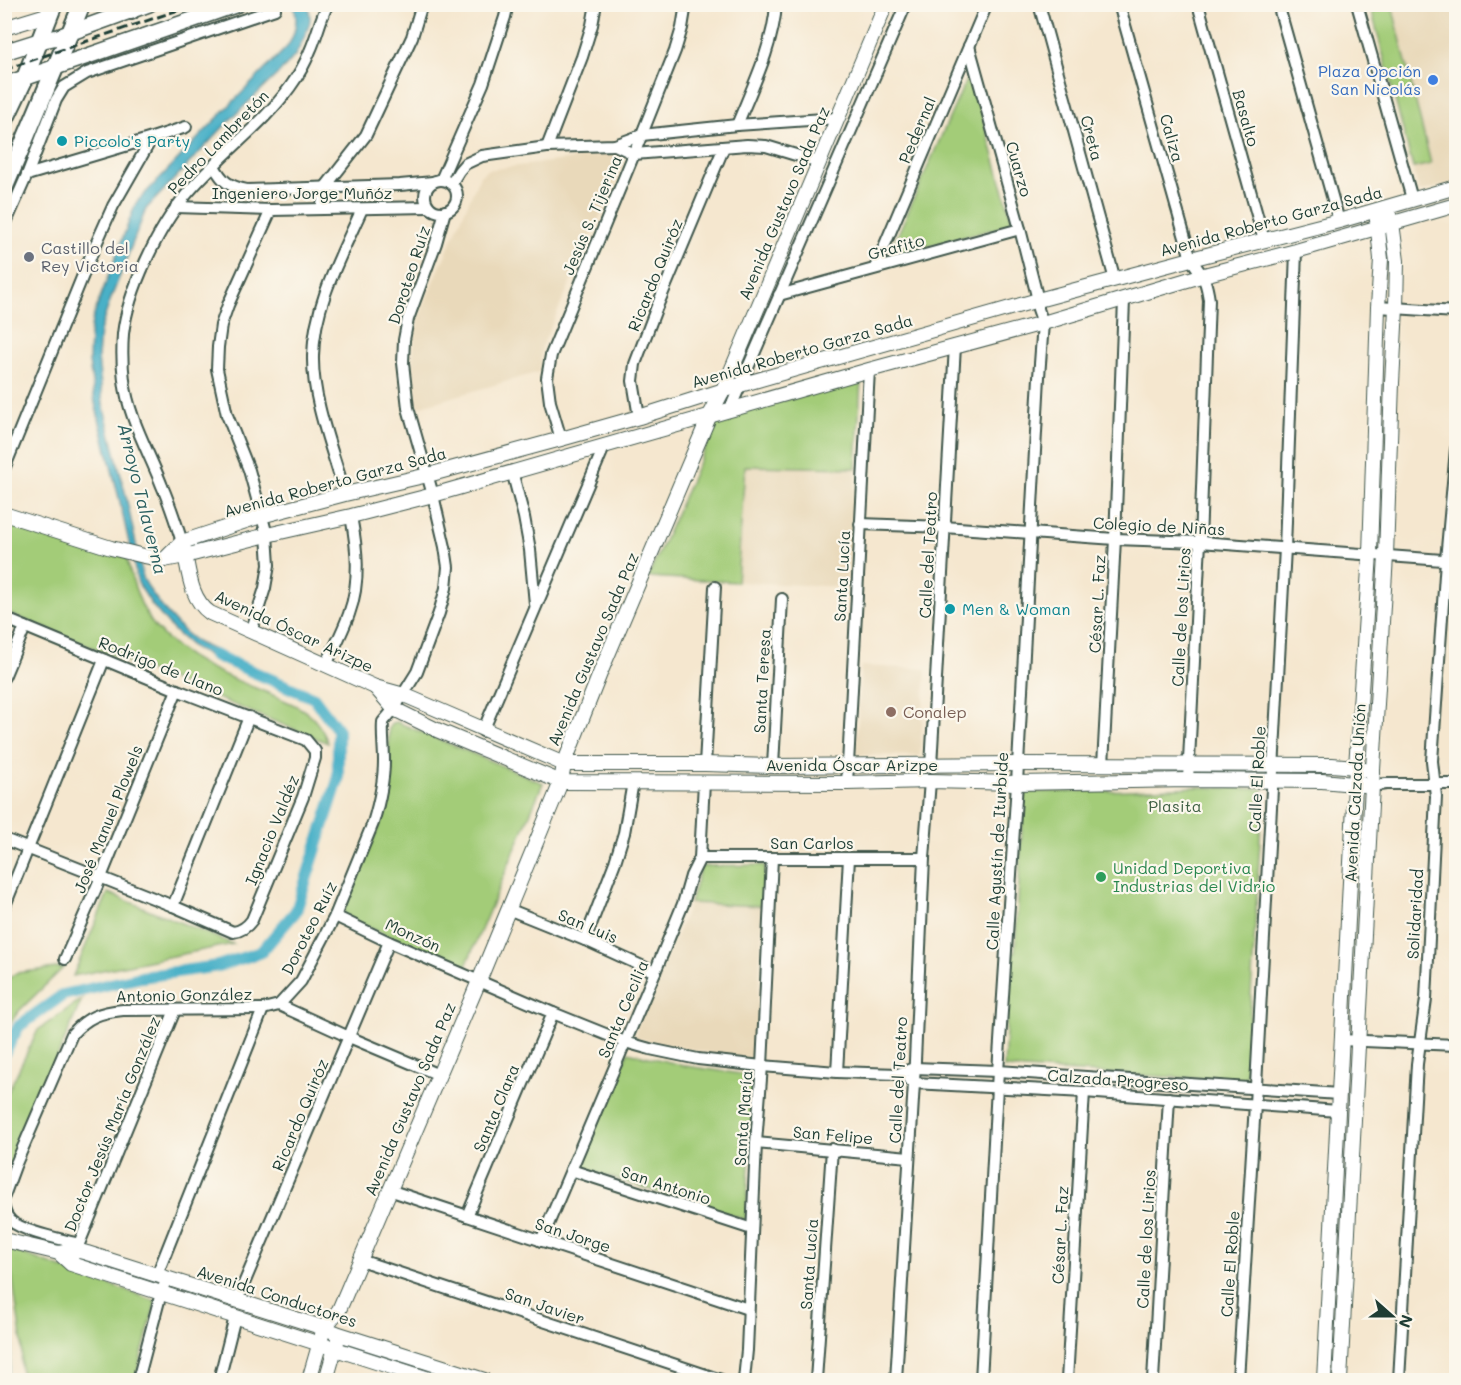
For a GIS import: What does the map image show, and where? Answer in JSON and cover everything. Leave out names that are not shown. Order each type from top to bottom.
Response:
[{"type":"main road","points":[[4,189],[82,4]]},
{"type":"main road","points":[[4,52],[71,32],[124,8],[149,4]]},
{"type":"main road","points":[[4,85],[238,4]]},
{"type":"main road","points":[[4,122],[25,78],[52,9]]},
{"type":"street","name":"Pedro Lambretón","points":[[182,542],[163,486],[130,409],[124,381],[123,333],[131,299],[144,265],[176,207],[213,166],[263,118],[295,80],[310,52],[328,4]]},
{"type":"street","points":[[321,209],[326,186],[366,135],[412,38],[422,4]]},
{"type":"street","points":[[442,182],[483,84],[508,4]]},
{"type":"street","points":[[547,147],[582,57],[596,4]]},
{"type":"street","name":"Jesús S. Tijerina","points":[[561,439],[550,402],[548,378],[550,355],[675,51],[686,4]]},
{"type":"street","points":[[737,125],[770,40],[776,4]]},
{"type":"street","points":[[875,4],[880,19]]},
{"type":"street","name":"Avenida Gustavo Sada Paz","points":[[309,1380],[324,1328],[339,1310],[479,981],[561,782],[564,764],[601,671],[886,4]]},
{"type":"street","name":"Avenida Gustavo Sada Paz","points":[[730,409],[906,4]]},
{"type":"street","name":"Pedernal","points":[[875,268],[987,4]]},
{"type":"street","name":"Creta","points":[[1039,4],[1115,280]]},
{"type":"street","name":"Caliza","points":[[1119,4],[1191,259],[1204,276]]},
{"type":"street","name":"Basalto","points":[[1198,4],[1264,240]]},
{"type":"street","points":[[1278,4],[1340,221]]},
{"type":"street","points":[[1357,4],[1412,199]]},
{"type":"street","points":[[4,28],[52,9]]},
{"type":"street","points":[[4,227],[64,87],[87,73],[275,9]]},
{"type":"street","name":"Cuarzo","points":[[969,46],[1020,229],[1043,323]]},
{"type":"street","points":[[442,182],[455,189],[457,196],[455,203],[445,212],[429,207],[424,196],[428,186],[442,182],[459,171],[465,164],[482,156],[547,147],[615,145],[642,135],[838,118]]},
{"type":"street","points":[[27,175],[186,127]]},
{"type":"street","points":[[4,469],[96,244],[118,196],[152,138]]},
{"type":"street","points":[[615,145],[634,154],[747,145],[766,146],[819,162]]},
{"type":"street","name":"Ricardo Quiróz","points":[[639,417],[633,381],[635,364],[724,147]]},
{"type":"street","name":"Ingeniero Jorge Muñóz","points":[[213,166],[226,183],[247,190],[442,182]]},
{"type":"street","points":[[399,207],[400,185]]},
{"type":"street","name":"Avenida Roberto Garza Sada","points":[[164,560],[182,542],[261,516],[428,475],[561,439],[1038,300],[1340,221],[1456,187]]},
{"type":"street","name":"Avenida Roberto Garza Sada","points":[[4,514],[111,548],[164,560],[185,556],[433,495],[1456,205]]},
{"type":"street","name":"Ingeniero Jorge Muñóz","points":[[176,207],[271,210],[429,207]]},
{"type":"street","points":[[345,494],[320,406],[313,357],[319,315],[327,288],[362,209]]},
{"type":"street","name":"Avenida Calzada Unión","points":[[1340,1380],[1358,1048],[1377,781],[1396,308],[1396,261],[1381,209]]},
{"type":"street","points":[[251,632],[265,588],[269,565],[267,535],[249,470],[227,415],[217,369],[218,347],[221,325],[228,305],[271,210]]},
{"type":"street","name":"Doroteo Ruíz","points":[[279,1005],[301,981],[335,916],[373,823],[382,786],[384,761],[382,722],[404,695],[417,672],[440,613],[446,588],[448,567],[445,547],[428,475],[408,408],[403,363],[404,340],[413,302],[436,243],[445,212]]},
{"type":"street","name":"Avenida Calzada Unión","points":[[1324,1380],[1355,784],[1370,555],[1378,307],[1385,225]]},
{"type":"street","name":"Grafito","points":[[779,295],[1020,229]]},
{"type":"street","name":"Calle El Roble","points":[[1238,1380],[1285,548],[1296,251]]},
{"type":"street","name":"Calle de los Lirios","points":[[1188,780],[1209,300],[1208,286],[1204,276]]},
{"type":"street","name":"César L. Faz","points":[[1103,765],[1124,300]]},
{"type":"street","points":[[1378,307],[1456,312]]},
{"type":"street","name":"Calle Agustín de Iturbide","points":[[981,1380],[1043,323]]},
{"type":"street","name":"Calle del Teatro","points":[[931,766],[955,346]]},
{"type":"street","name":"Santa Lucía","points":[[846,783],[869,370]]},
{"type":"street","points":[[483,730],[604,447]]},
{"type":"street","name":"Solidaridad","points":[[1399,1380],[1419,1043],[1426,999],[1435,784],[1432,775],[1432,761],[1451,560],[1456,449]]},
{"type":"street","points":[[512,471],[528,539],[536,605]]},
{"type":"street","points":[[326,665],[349,614],[354,595],[357,548],[351,516]]},
{"type":"street","name":"Colegio de Niñas","points":[[860,524],[1200,542],[1451,560]]},
{"type":"street","points":[[182,542],[185,556]]},
{"type":"street","name":"Avenida Óscar Arizpe","points":[[185,556],[195,597],[200,605],[210,613],[375,687],[404,695],[564,764],[1332,765],[1356,767],[1377,781]]},
{"type":"street","points":[[705,764],[715,587]]},
{"type":"street","name":"Santa Teresa","points":[[773,766],[782,599]]},
{"type":"street","name":"Rodrigo de Llano","points":[[4,618],[177,690],[306,740]]},
{"type":"street","points":[[4,677],[25,627]]},
{"type":"street","points":[[4,908],[104,660]]},
{"type":"street","name":"Avenida Óscar Arizpe","points":[[375,687],[394,709],[437,730],[561,782],[930,781],[1017,783],[1188,780],[1322,781],[1355,784],[1377,781]]},
{"type":"street","name":"José Manuel Plowels","points":[[65,959],[177,690]]},
{"type":"street","points":[[4,839],[173,906],[249,717]]},
{"type":"street","name":"Ignacio Valdéz","points":[[173,906],[233,932],[243,929],[252,921],[310,776],[315,751],[306,740]]},
{"type":"street","name":"Calle del Teatro","points":[[896,1380],[930,781]]},
{"type":"street","points":[[1377,781],[1456,784]]},
{"type":"street","points":[[585,940],[624,833],[633,782]]},
{"type":"street","name":"Santa Cecilia","points":[[541,1240],[626,1042],[700,858],[704,782]]},
{"type":"street","name":"San Carlos","points":[[700,858],[924,858]]},
{"type":"street","name":"Santa María","points":[[744,1380],[772,858]]},
{"type":"street","points":[[837,1072],[849,858]]},
{"type":"street","name":"San Luis","points":[[508,909],[585,940],[655,972]]},
{"type":"street","name":"Monzón","points":[[335,916],[479,981]]},
{"type":"street","name":"Ricardo Quiróz","points":[[237,1300],[389,942]]},
{"type":"street","name":"Calzada Progreso","points":[[479,981],[626,1042],[698,1059],[837,1072],[898,1074],[914,1068],[998,1071],[1339,1094]]},
{"type":"street","points":[[138,1380],[161,1293],[162,1276],[263,1008],[279,1005],[439,1075]]},
{"type":"street","name":"Antonio González","points":[[4,1196],[72,1034],[85,1021],[108,1011],[263,1008]]},
{"type":"street","name":"Doctor Jesús María González","points":[[71,1264],[175,1010]]},
{"type":"street","name":"Santa Clara","points":[[467,1216],[553,1013]]},
{"type":"street","points":[[1341,1040],[1358,1048]]},
{"type":"street","points":[[1341,1055],[1358,1048],[1419,1043],[1456,1045]]},
{"type":"street","name":"Calzada Progreso","points":[[898,1074],[914,1083],[1084,1092],[1338,1111]]},
{"type":"street","name":"César L. Faz","points":[[1067,1380],[1084,1092]]},
{"type":"street","name":"Calle de los Lirios","points":[[1153,1380],[1169,1098]]},
{"type":"street","name":"San Felipe","points":[[756,1143],[909,1157]]},
{"type":"street","name":"Santa Lucía","points":[[816,1380],[832,1149]]},
{"type":"street","name":"San Antonio","points":[[571,1170],[752,1229]]},
{"type":"street","name":"San Jorge","points":[[389,1191],[748,1309]]},
{"type":"street","points":[[4,1208],[5,1214],[16,1224],[77,1247]]},
{"type":"street","name":"Avenida Conductores","points":[[4,1240],[58,1253],[71,1264],[334,1349],[408,1377],[432,1380]]},
{"type":"street","name":"Avenida Conductores","points":[[58,1253],[77,1247],[483,1380]]},
{"type":"street","points":[[1330,1259],[1346,1260]]},
{"type":"street","name":"San Javier","points":[[360,1260],[721,1380]]},
{"type":"street","name":"Avenida Gustavo Sada Paz","points":[[326,1380],[339,1334],[339,1310]]},
{"type":"street","points":[[219,1380],[235,1317]]},
{"type":"shaded area","name":"Plaza Opción San Nicolás","points":[[1392,5],[1456,5],[1456,182],[1419,192],[1413,168],[1431,163]]},
{"type":"shaded area","points":[[619,153],[623,164],[542,347],[539,372],[418,407],[412,365],[415,332],[424,304],[480,176],[487,170]]},
{"type":"shaded area","points":[[745,466],[856,468],[846,587],[737,582]]},
{"type":"shaded area","name":"Conalep","points":[[861,666],[926,669],[920,756],[856,755]]},
{"type":"shaded area","points":[[690,903],[763,906],[755,1058],[725,1056],[636,1038],[636,1031]]},
{"type":"green space","points":[[1370,5],[1392,5],[1431,164],[1413,168]]},
{"type":"green space","points":[[970,71],[1013,224],[888,257]]},
{"type":"green space","points":[[861,380],[856,468],[745,466],[737,582],[648,577],[719,417]]},
{"type":"green space","points":[[4,522],[126,556],[145,612],[168,640],[181,651],[211,669],[305,711],[317,723],[328,743],[5,612]]},
{"type":"green space","points":[[397,722],[543,783],[465,968],[344,916],[344,910],[381,821],[388,784],[389,728],[392,723]]},
{"type":"green space","name":"Plasita","points":[[1197,787],[1263,789],[1246,1081],[1004,1068],[1010,953],[1015,952],[1024,792]]},
{"type":"green space","points":[[765,865],[763,906],[690,903],[701,866]]},
{"type":"green space","points":[[108,893],[233,944],[73,976]]},
{"type":"green space","points":[[64,967],[19,1011],[5,1030],[5,981],[16,973]]},
{"type":"green space","points":[[82,999],[5,1180],[5,1098],[38,1030]]},
{"type":"green space","points":[[628,1052],[686,1066],[754,1076],[746,1220],[578,1167]]},
{"type":"green space","points":[[8,1248],[156,1301],[135,1380],[21,1380],[22,1344]]},
{"type":"water","points":[[294,5],[309,5],[310,19],[296,54],[146,209],[100,331],[98,358],[103,404],[126,496],[143,578],[165,611],[183,631],[198,643],[230,657],[227,664],[195,649],[174,631],[152,605],[138,583],[95,403],[89,362],[90,335],[100,298],[136,203],[287,47],[295,27]]},
{"type":"waterway","name":"Arroyo Talaverna","points":[[4,1053],[19,1026],[63,995],[141,977],[218,966],[261,952],[296,911],[338,780],[338,730],[314,698],[214,655]]},
{"type":"waterway","name":"Arroyo Talaverna","points":[[4,1324],[7,1341],[4,1370]]},
{"type":"railway","points":[[4,70],[196,4]]},
{"type":"place","name":"Plaza Opción San Nicolás","points":[[1433,80]]},
{"type":"place","name":"Piccolo's Party","points":[[62,141]]},
{"type":"place","name":"Castillo del Rey Victoria","points":[[29,257]]},
{"type":"place","name":"Men & Woman","points":[[950,609]]},
{"type":"place","name":"Conalep","points":[[891,712]]},
{"type":"place","name":"Unidad Deportiva Industrias del Vidrio","points":[[1101,877]]}]
